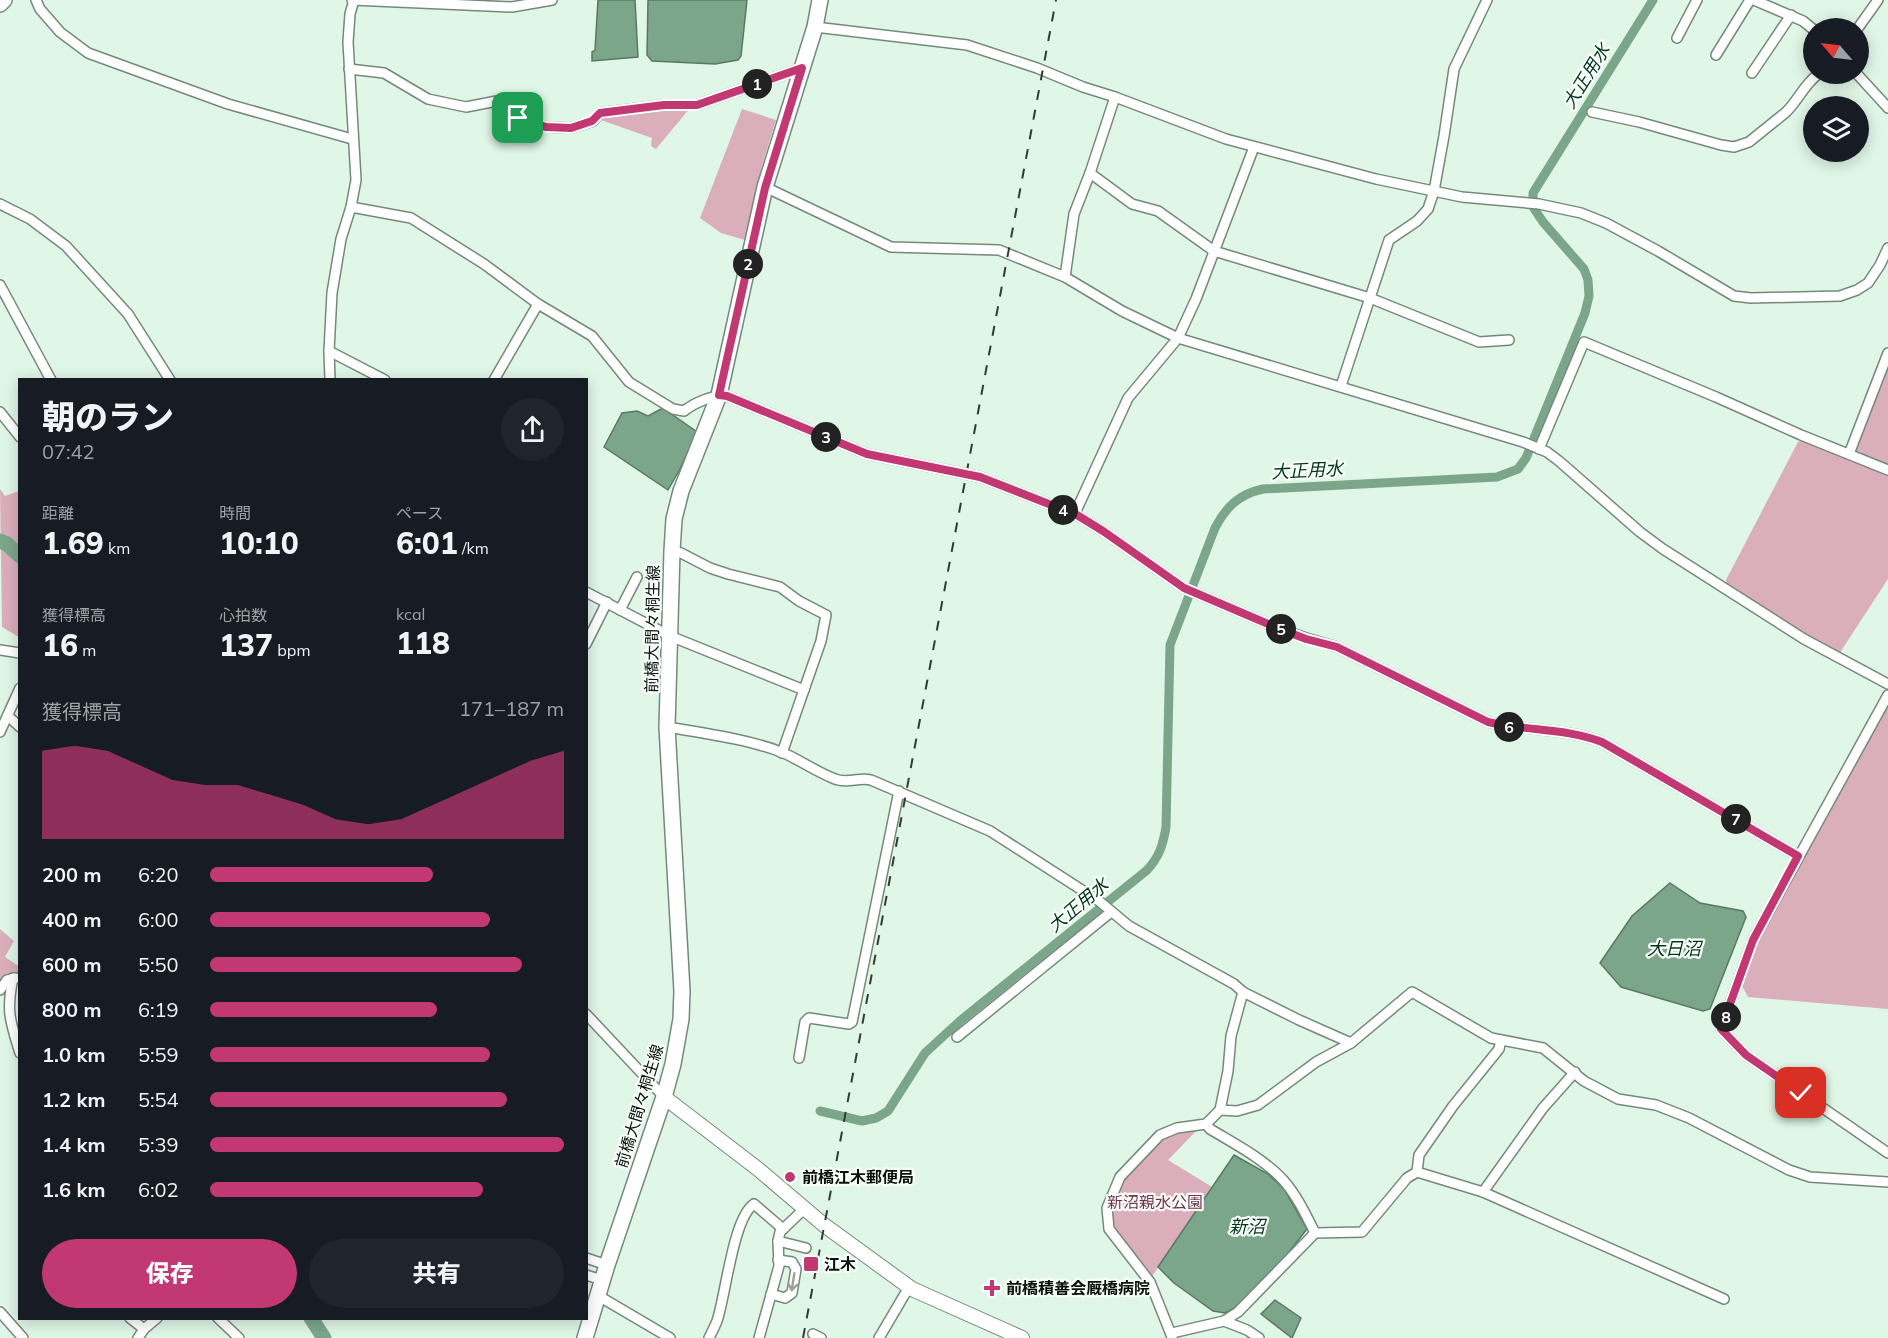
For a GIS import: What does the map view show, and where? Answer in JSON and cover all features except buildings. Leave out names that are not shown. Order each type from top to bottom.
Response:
[{"type":"main road","points":[[0,4],[4,0]]},
{"type":"main road","name":"前橋大間々桐生線","points":[[585,1338],[604,1273],[664,1096],[681,1019],[682,991],[667,727],[674,519],[681,491],[719,395],[765,188],[815,27],[820,0]]},
{"type":"street","points":[[36,0],[40,9],[60,32],[88,53],[228,104],[352,139]]},
{"type":"street","points":[[330,378],[328,351],[332,293],[341,238],[351,207],[356,180],[348,33],[354,0],[512,7],[552,0]]},
{"type":"street","points":[[1341,386],[1389,240],[1417,221],[1428,209],[1434,190],[1454,69],[1487,0]]},
{"type":"street","points":[[1677,38],[1697,0]]},
{"type":"street","points":[[1716,55],[1752,0],[1803,21]]},
{"type":"street","points":[[1865,18],[1878,0]]},
{"type":"street","points":[[1752,73],[1791,15]]},
{"type":"street","points":[[815,27],[967,45],[1026,64],[1083,87],[1254,147],[1376,179],[1472,198],[1539,204],[1581,213],[1606,223],[1658,250],[1727,293],[1740,297],[1831,297],[1848,293],[1868,283],[1888,248]]},
{"type":"street","points":[[349,69],[384,73],[428,99],[466,107],[497,101],[518,118],[546,127],[571,128],[592,121],[600,113],[664,105],[697,105],[802,68]]},
{"type":"street","points":[[1592,112],[1639,122],[1721,145],[1739,146],[1749,142],[1785,113],[1807,84]]},
{"type":"street","points":[[1866,84],[1888,108]]},
{"type":"street","points":[[1065,277],[1074,214],[1114,97]]},
{"type":"street","points":[[1077,515],[1077,509],[1128,398],[1178,338],[1196,299],[1254,147]]},
{"type":"street","points":[[1090,172],[1132,204],[1158,211],[1214,252],[1370,298],[1479,342],[1509,340]]},
{"type":"street","points":[[765,188],[891,247],[999,250],[1065,277],[1122,311],[1178,338],[1538,448],[1559,460],[1640,532],[1663,549],[1804,639],[1888,684]]},
{"type":"street","points":[[0,204],[30,219],[66,246],[128,314],[169,378]]},
{"type":"street","points":[[351,207],[411,218],[484,264],[538,303],[592,336],[629,382],[673,409],[684,411],[719,395],[727,396],[867,454],[980,477],[1077,515],[1184,588],[1289,632],[1337,647],[1488,722],[1506,727],[1576,734],[1602,742],[1798,856]]},
{"type":"street","points":[[0,285],[50,378]]},
{"type":"street","points":[[495,378],[538,303]]},
{"type":"street","points":[[1538,448],[1584,342],[1888,470]]},
{"type":"street","points":[[328,351],[381,378]]},
{"type":"street","points":[[1849,454],[1888,353]]},
{"type":"street","points":[[0,412],[18,434]]},
{"type":"street","points":[[672,551],[710,568],[780,587],[799,601],[826,615],[821,641],[782,753]]},
{"type":"street","points":[[620,610],[637,577]]},
{"type":"street","points":[[588,593],[670,636],[804,690]]},
{"type":"street","points":[[588,640],[607,602]]},
{"type":"street","points":[[0,651],[18,653]]},
{"type":"street","points":[[0,732],[18,693]]},
{"type":"street","points":[[1888,695],[1753,940],[1721,1029],[1746,1055],[1888,1153]]},
{"type":"street","points":[[8,716],[18,725]]},
{"type":"street","points":[[667,727],[765,747],[837,780],[865,778],[990,831],[1099,902],[1129,926],[1234,984],[1243,992],[1351,1043]]},
{"type":"street","points":[[799,1058],[805,1022],[809,1018],[849,1024],[852,1022],[899,791]]},
{"type":"street","points":[[957,1037],[1110,911]]},
{"type":"street","points":[[0,990],[7,980],[16,978]]},
{"type":"street","points":[[16,978],[8,1001],[10,1020],[18,1046]]},
{"type":"street","points":[[1243,992],[1231,1036],[1228,1071],[1220,1110],[1206,1124],[1177,1128],[1160,1136],[1120,1177],[1107,1208],[1109,1229],[1150,1282],[1172,1336],[1224,1321],[1238,1312],[1315,1233],[1362,1232],[1407,1178],[1417,1172],[1483,1192],[1724,1299]]},
{"type":"street","points":[[1220,1110],[1238,1111],[1258,1105],[1316,1062],[1351,1043],[1412,992],[1491,1038],[1543,1048],[1584,1081],[1618,1100],[1656,1105],[1689,1118],[1790,1170],[1810,1177],[1888,1182]]},
{"type":"street","points":[[588,1016],[664,1096],[758,1169],[804,1209],[909,1287],[1022,1338]]},
{"type":"street","points":[[1417,1172],[1419,1155],[1452,1106],[1499,1048],[1501,1040]]},
{"type":"street","points":[[1483,1192],[1543,1108],[1575,1072]]},
{"type":"street","points":[[1206,1124],[1282,1178],[1294,1194],[1315,1233]]},
{"type":"street","points":[[709,1338],[717,1321],[737,1234],[748,1208],[754,1204],[783,1229]]},
{"type":"street","points":[[759,1338],[779,1266],[780,1232],[804,1209]]},
{"type":"street","points":[[778,1241],[806,1248]]},
{"type":"street","points":[[588,1260],[604,1273]]},
{"type":"street","points":[[771,1294],[785,1298],[792,1293],[795,1269],[792,1262],[778,1260]]},
{"type":"street","points":[[588,1275],[604,1273]]},
{"type":"street","points":[[879,1338],[909,1287]]},
{"type":"street","points":[[597,1296],[670,1338]]},
{"type":"street","points":[[0,1312],[24,1338]]},
{"type":"street","points":[[133,1320],[144,1329]]},
{"type":"street","points":[[138,1338],[155,1320]]},
{"type":"street","points":[[220,1320],[238,1338]]},
{"type":"street","points":[[1224,1321],[1247,1330],[1259,1338]]},
{"type":"green space","points":[[664,107],[690,108],[656,149],[651,146],[652,138],[598,119],[604,116]]},
{"type":"green space","points":[[742,109],[776,120],[762,165],[745,240],[721,233],[700,218]]},
{"type":"green space","points":[[1888,364],[1888,467],[1852,452]]},
{"type":"green space","points":[[1802,440],[1888,476],[1888,579],[1839,654],[1727,585],[1726,580],[1798,442]]},
{"type":"green space","points":[[0,489],[5,496],[18,491],[18,636],[2,627]]},
{"type":"green space","points":[[1888,702],[1888,1009],[1748,997],[1741,984],[1755,944]]},
{"type":"green space","points":[[0,929],[14,941],[5,957],[18,966],[18,976],[0,985]]},
{"type":"green space","name":"新沼親水公園","points":[[1199,1128],[1168,1160],[1212,1187],[1151,1278],[1111,1228],[1111,1207],[1123,1179],[1162,1138],[1178,1130]]},
{"type":"water","points":[[598,0],[635,0],[638,57],[592,61],[592,52],[595,50]]},
{"type":"water","points":[[648,0],[747,0],[741,56],[738,60],[715,64],[652,61],[647,55]]},
{"type":"water","points":[[663,408],[697,432],[668,490],[604,447],[622,413],[637,411],[648,416]]},
{"type":"water","name":"大日沼","points":[[1670,883],[1700,903],[1743,911],[1746,917],[1710,1009],[1703,1011],[1621,987],[1600,963],[1632,916]]},
{"type":"water","name":"新沼","points":[[1234,1155],[1268,1174],[1284,1189],[1307,1229],[1286,1256],[1237,1307],[1225,1313],[1213,1311],[1174,1283],[1158,1267]]},
{"type":"water","points":[[1275,1300],[1301,1318],[1292,1338],[1261,1314]]},
{"type":"waterway","name":"大正用水","points":[[820,1111],[862,1121],[876,1118],[888,1111],[925,1053],[961,1020],[1146,871],[1154,861],[1162,845],[1166,827],[1170,645],[1215,528],[1234,502],[1247,494],[1263,489],[1497,477],[1518,469],[1526,458],[1585,313],[1589,296],[1588,280],[1584,269],[1543,222],[1533,207],[1533,193],[1653,0]]},
{"type":"waterway","points":[[0,541],[18,554]]},
{"type":"waterway","points":[[312,1320],[324,1338]]},
{"type":"railway","points":[[803,1338],[1056,0]]},
{"type":"place","name":"前橋江木郵便局","points":[[790,1177]]},
{"type":"place","name":"江木","points":[[811,1264]]},
{"type":"place","name":"前橋積善会厩橋病院","points":[[992,1288]]},
{"type":"route","points":[[518,118],[546,127],[571,128],[592,121],[600,113],[664,105],[697,105],[802,68],[765,188],[719,395],[727,396],[867,454],[967,473],[1077,515],[1184,588],[1280,629],[1337,647],[1488,722],[1506,727],[1576,734],[1602,742],[1798,856],[1753,940],[1721,1029],[1746,1055],[1801,1093]]}]
